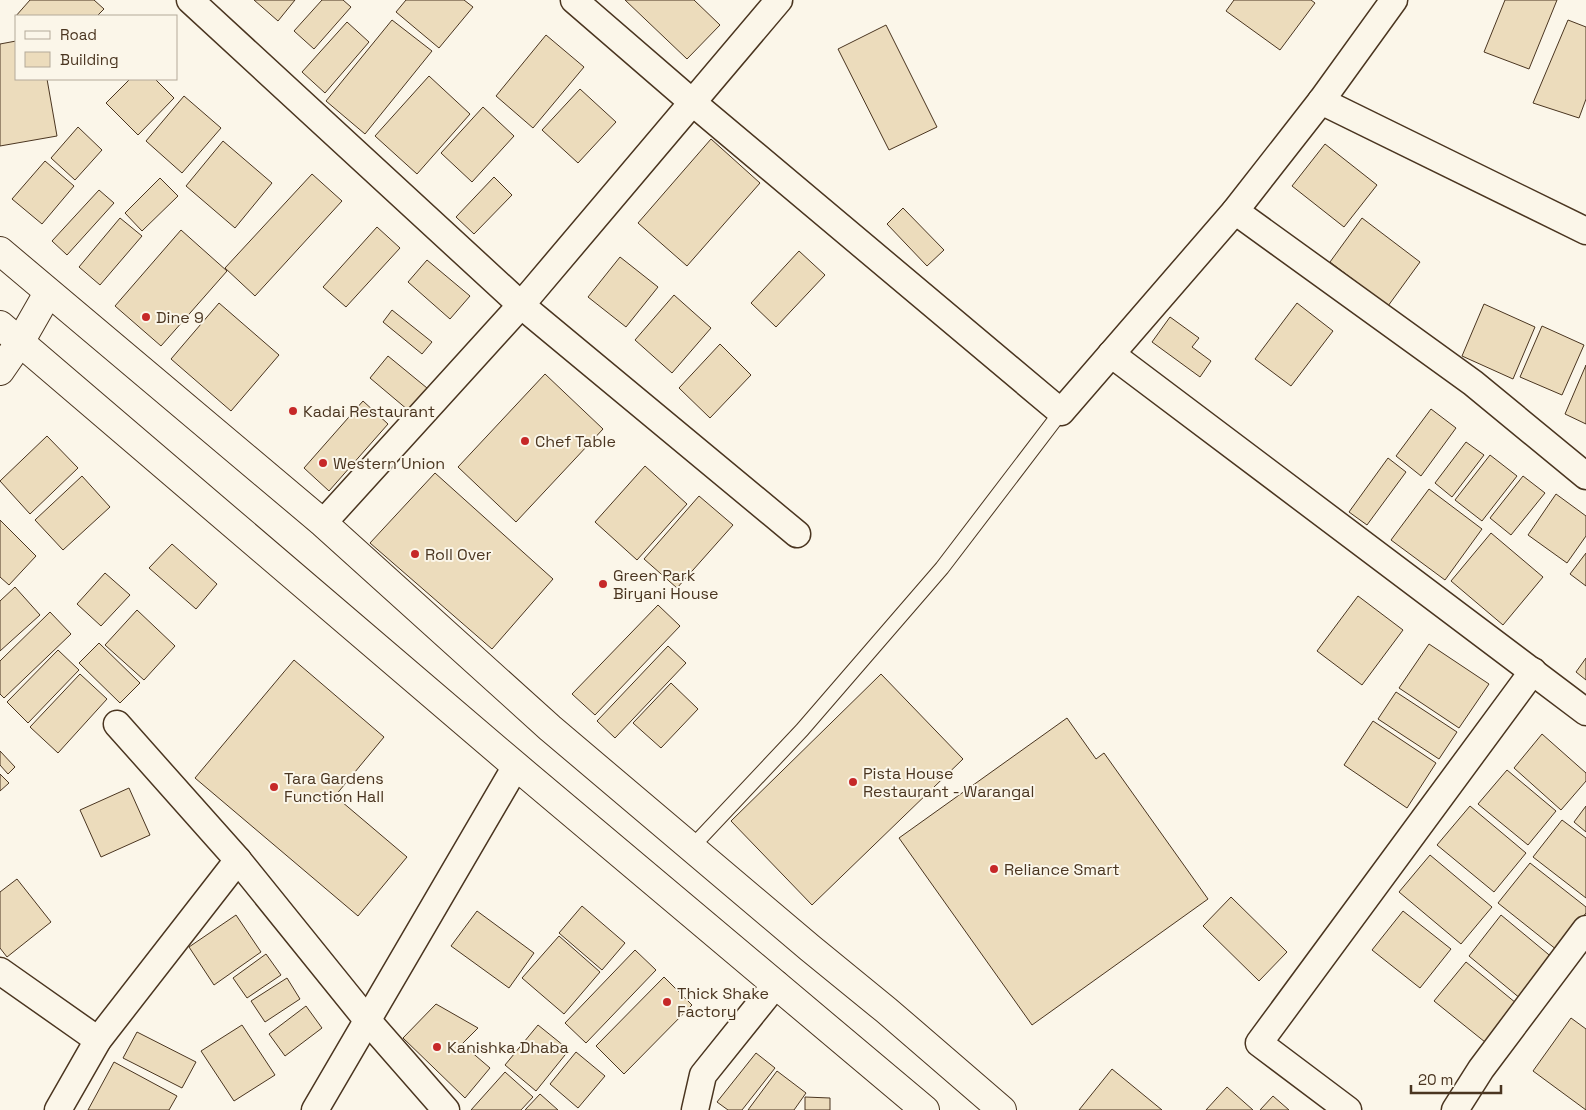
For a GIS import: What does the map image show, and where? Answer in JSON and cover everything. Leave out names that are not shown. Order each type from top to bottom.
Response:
[{"type":"main road","points":[[0,251],[323,523],[550,728],[886,1010],[1002,1110]]},
{"type":"main road","points":[[0,371],[10,333],[48,292]]},
{"type":"main road","points":[[10,333],[516,766],[776,984],[914,1105]]},
{"type":"street","points":[[190,0],[521,305],[798,534]]},
{"type":"street","points":[[574,0],[692,102],[1061,412],[1235,211],[1321,100],[1394,0]]},
{"type":"street","points":[[323,523],[521,305],[778,0]]},
{"type":"street","points":[[1321,100],[1586,231]]},
{"type":"street","points":[[1235,211],[1473,383],[1586,476]]},
{"type":"street","points":[[1111,354],[1586,712]]},
{"type":"street","points":[[1348,1110],[1259,1043],[1532,671]]},
{"type":"street","points":[[117,724],[238,860],[368,1021],[446,1110]]},
{"type":"street","points":[[315,1110],[516,766]]},
{"type":"street","points":[[58,1110],[98,1040],[238,860]]},
{"type":"street","points":[[1455,1110],[1481,1069],[1586,929]]},
{"type":"street","points":[[0,971],[98,1040]]},
{"type":"street","points":[[695,1110],[703,1075],[776,984]]},
{"type":"lane","points":[[691,848],[802,730],[942,568],[1061,412]]},
{"type":"building","points":[[30,0],[94,0],[104,9],[98,15],[17,15]]},
{"type":"building","points":[[254,0],[295,0],[278,21]]},
{"type":"building","points":[[322,0],[343,0],[351,7],[314,49],[294,31]]},
{"type":"building","points":[[406,0],[464,0],[473,7],[439,48],[396,12]]},
{"type":"building","points":[[625,0],[694,0],[720,25],[687,59]]},
{"type":"building","points":[[1234,0],[1311,0],[1315,3],[1280,50],[1226,11]]},
{"type":"building","points":[[1505,0],[1557,0],[1529,69],[1484,52]]},
{"type":"building","points":[[392,20],[432,51],[365,134],[326,101]]},
{"type":"building","points":[[1568,20],[1586,27],[1586,99],[1579,118],[1533,103]]},
{"type":"building","points":[[347,22],[369,42],[325,93],[302,72]]},
{"type":"building","points":[[886,25],[937,127],[889,150],[838,49]]},
{"type":"building","points":[[546,35],[584,67],[533,128],[496,96]]},
{"type":"building","points":[[15,41],[15,80],[47,80],[57,136],[0,146],[0,44]]},
{"type":"building","points":[[429,76],[470,114],[417,174],[375,136]]},
{"type":"building","points":[[129,80],[156,80],[174,98],[138,135],[106,103]]},
{"type":"building","points":[[580,89],[616,122],[578,163],[542,130]]},
{"type":"building","points":[[184,96],[221,128],[182,173],[146,141]]},
{"type":"building","points":[[483,107],[514,136],[472,182],[441,153]]},
{"type":"building","points":[[78,127],[102,150],[75,180],[51,158]]},
{"type":"building","points":[[711,139],[760,183],[687,266],[638,223]]},
{"type":"building","points":[[223,141],[272,183],[235,228],[186,186]]},
{"type":"building","points":[[1325,144],[1377,185],[1344,227],[1292,186]]},
{"type":"building","points":[[45,161],[74,186],[42,224],[12,199]]},
{"type":"building","points":[[312,174],[342,201],[255,296],[225,268]]},
{"type":"building","points":[[494,177],[512,195],[474,234],[456,217]]},
{"type":"building","points":[[160,178],[178,196],[142,231],[125,213]]},
{"type":"building","points":[[99,190],[114,203],[67,255],[52,241]]},
{"type":"building","points":[[903,208],[944,250],[927,266],[887,224]]},
{"type":"building","points":[[120,218],[142,236],[100,285],[79,267]]},
{"type":"building","points":[[1362,218],[1420,262],[1388,306],[1330,262]]},
{"type":"building","points":[[377,227],[400,248],[346,307],[323,287]]},
{"type":"building","points":[[181,230],[227,271],[161,346],[115,306]]},
{"type":"building","points":[[799,251],[825,275],[776,327],[751,303]]},
{"type":"building","points":[[620,257],[658,287],[626,327],[588,297]]},
{"type":"building","points":[[427,260],[470,296],[450,319],[408,282]]},
{"type":"building","points":[[674,295],[711,328],[672,373],[635,340]]},
{"type":"building","points":[[219,303],[279,355],[231,411],[171,359]]},
{"type":"building","points":[[1297,303],[1333,331],[1291,386],[1255,359]]},
{"type":"building","points":[[1484,304],[1535,327],[1513,379],[1462,356]]},
{"type":"building","points":[[392,310],[432,342],[422,354],[383,322]]},
{"type":"building","points":[[1170,317],[1199,338],[1192,347],[1211,361],[1200,377],[1152,342]]},
{"type":"building","points":[[1542,326],[1584,345],[1562,395],[1520,377]]},
{"type":"building","points":[[720,344],[751,375],[710,418],[679,388]]},
{"type":"building","points":[[388,356],[427,388],[408,410],[370,378]]},
{"type":"building","points":[[1586,365],[1586,424],[1565,414]]},
{"type":"building","points":[[545,374],[603,429],[516,522],[458,467]]},
{"type":"building","points":[[363,401],[388,424],[329,491],[304,468]]},
{"type":"building","points":[[1431,409],[1456,428],[1421,476],[1396,456]]},
{"type":"building","points":[[47,436],[78,468],[30,514],[0,481]]},
{"type":"building","points":[[1466,442],[1484,455],[1452,497],[1435,483]]},
{"type":"building","points":[[1490,455],[1517,476],[1482,521],[1455,500]]},
{"type":"building","points":[[1388,458],[1406,472],[1367,525],[1349,512]]},
{"type":"building","points":[[645,466],[687,504],[637,560],[595,522]]},
{"type":"building","points":[[435,473],[553,579],[492,649],[370,543]]},
{"type":"building","points":[[82,476],[110,507],[63,550],[35,520]]},
{"type":"building","points":[[1523,476],[1545,493],[1511,535],[1490,518]]},
{"type":"building","points":[[1429,489],[1482,529],[1445,580],[1391,540]]},
{"type":"building","points":[[1556,494],[1586,516],[1586,536],[1567,563],[1528,535]]},
{"type":"building","points":[[699,496],[733,525],[677,588],[644,559]]},
{"type":"building","points":[[0,520],[36,556],[9,585],[0,577]]},
{"type":"building","points":[[1491,533],[1543,577],[1503,625],[1451,581]]},
{"type":"building","points":[[172,544],[217,584],[196,609],[149,568]]},
{"type":"building","points":[[1586,553],[1586,586],[1570,574]]},
{"type":"building","points":[[105,573],[130,595],[101,626],[77,604]]},
{"type":"building","points":[[15,587],[40,615],[0,651],[0,601]]},
{"type":"building","points":[[1358,596],[1403,630],[1362,685],[1317,651]]},
{"type":"building","points":[[658,605],[680,626],[595,715],[572,694]]},
{"type":"building","points":[[137,610],[175,646],[144,680],[105,645]]},
{"type":"building","points":[[50,612],[71,634],[4,698],[0,694],[0,661]]},
{"type":"building","points":[[99,643],[140,683],[120,703],[79,663]]},
{"type":"building","points":[[1429,644],[1489,684],[1459,728],[1399,688]]},
{"type":"building","points":[[668,646],[686,663],[615,738],[597,721]]},
{"type":"building","points":[[58,650],[79,670],[28,723],[7,702]]},
{"type":"building","points":[[1586,658],[1586,680],[1576,672]]},
{"type":"building","name":"Tara Gardens Function Hall","points":[[294,660],[384,737],[335,796],[407,857],[358,916],[195,778]]},
{"type":"building","points":[[80,674],[107,699],[58,753],[30,727]]},
{"type":"building","points":[[881,674],[963,759],[812,905],[731,821]]},
{"type":"building","points":[[671,683],[698,709],[661,748],[633,723]]},
{"type":"building","points":[[1396,692],[1457,732],[1439,759],[1378,719]]},
{"type":"building","points":[[1067,718],[1096,759],[1104,753],[1208,899],[1032,1025],[899,838]]},
{"type":"building","points":[[1373,721],[1436,763],[1407,808],[1344,765]]},
{"type":"building","points":[[1542,734],[1586,773],[1586,781],[1561,810],[1514,768]]},
{"type":"building","points":[[0,751],[15,767],[8,774],[0,765]]},
{"type":"building","points":[[1507,770],[1556,811],[1528,845],[1478,804]]},
{"type":"building","points":[[0,774],[9,783],[0,791]]},
{"type":"building","points":[[129,788],[150,835],[101,857],[80,810]]},
{"type":"building","points":[[1470,806],[1526,853],[1494,892],[1437,845]]},
{"type":"building","points":[[1586,806],[1586,832],[1574,822]]},
{"type":"building","points":[[1562,820],[1586,838],[1586,898],[1533,857]]},
{"type":"building","points":[[1430,855],[1492,907],[1461,944],[1399,892]]},
{"type":"building","points":[[1530,863],[1586,907],[1586,913],[1557,950],[1498,903]]},
{"type":"building","points":[[17,879],[51,922],[7,957],[0,948],[0,892]]},
{"type":"building","points":[[1231,897],[1287,952],[1259,981],[1203,926]]},
{"type":"building","points":[[582,906],[625,943],[602,970],[559,933]]},
{"type":"building","points":[[477,911],[534,953],[509,988],[451,946]]},
{"type":"building","points":[[1403,911],[1451,949],[1420,988],[1372,950]]},
{"type":"building","points":[[236,915],[261,952],[214,985],[189,947]]},
{"type":"building","points":[[1501,915],[1554,959],[1521,999],[1469,956]]},
{"type":"building","points":[[559,936],[600,972],[564,1014],[522,978]]},
{"type":"building","points":[[635,950],[656,970],[586,1043],[565,1023]]},
{"type":"building","points":[[266,954],[281,975],[247,998],[233,978]]},
{"type":"building","points":[[1466,962],[1516,1003],[1485,1042],[1434,1001]]},
{"type":"building","points":[[664,977],[692,1005],[624,1074],[596,1046]]},
{"type":"building","points":[[287,978],[300,999],[265,1022],[251,1001]]},
{"type":"building","points":[[436,1004],[478,1028],[462,1044],[490,1068],[465,1098],[403,1038]]},
{"type":"building","points":[[306,1006],[322,1028],[285,1056],[269,1034]]},
{"type":"building","points":[[1571,1018],[1586,1029],[1586,1110],[1533,1071]]},
{"type":"building","points":[[242,1025],[275,1075],[234,1101],[201,1051]]},
{"type":"building","points":[[538,1025],[569,1050],[536,1091],[505,1065]]},
{"type":"building","points":[[137,1032],[196,1062],[182,1088],[123,1058]]},
{"type":"building","points":[[576,1052],[605,1076],[578,1108],[550,1084]]},
{"type":"building","points":[[756,1053],[775,1068],[742,1110],[728,1110],[717,1102]]},
{"type":"building","points":[[114,1062],[177,1096],[169,1110],[88,1110]]},
{"type":"building","points":[[1112,1069],[1162,1110],[1079,1110]]},
{"type":"building","points":[[777,1071],[806,1093],[794,1110],[748,1110]]},
{"type":"building","points":[[505,1072],[533,1097],[521,1110],[471,1110]]},
{"type":"building","points":[[1227,1087],[1253,1110],[1206,1110]]},
{"type":"building","points":[[540,1094],[558,1110],[525,1110]]},
{"type":"building","points":[[1273,1096],[1289,1110],[1260,1110]]},
{"type":"building","points":[[805,1097],[830,1098],[830,1110],[805,1110]]},
{"type":"place","name":"Dine 9","points":[[146,317]]},
{"type":"place","name":"Kadai Restaurant","points":[[293,411]]},
{"type":"place","name":"Chef Table","points":[[525,441]]},
{"type":"place","name":"Western Union","points":[[323,463]]},
{"type":"place","name":"Roll Over","points":[[415,554]]},
{"type":"place","name":"Green Park Biryani House","points":[[603,584]]},
{"type":"place","name":"Pista House Restaurant - Warangal","points":[[853,782]]},
{"type":"place","name":"Tara Gardens Function Hall","points":[[274,787]]},
{"type":"place","name":"Reliance Smart","points":[[994,869]]},
{"type":"place","name":"Thick Shake Factory","points":[[667,1002]]},
{"type":"place","name":"Kanishka Dhaba","points":[[437,1047]]}]
